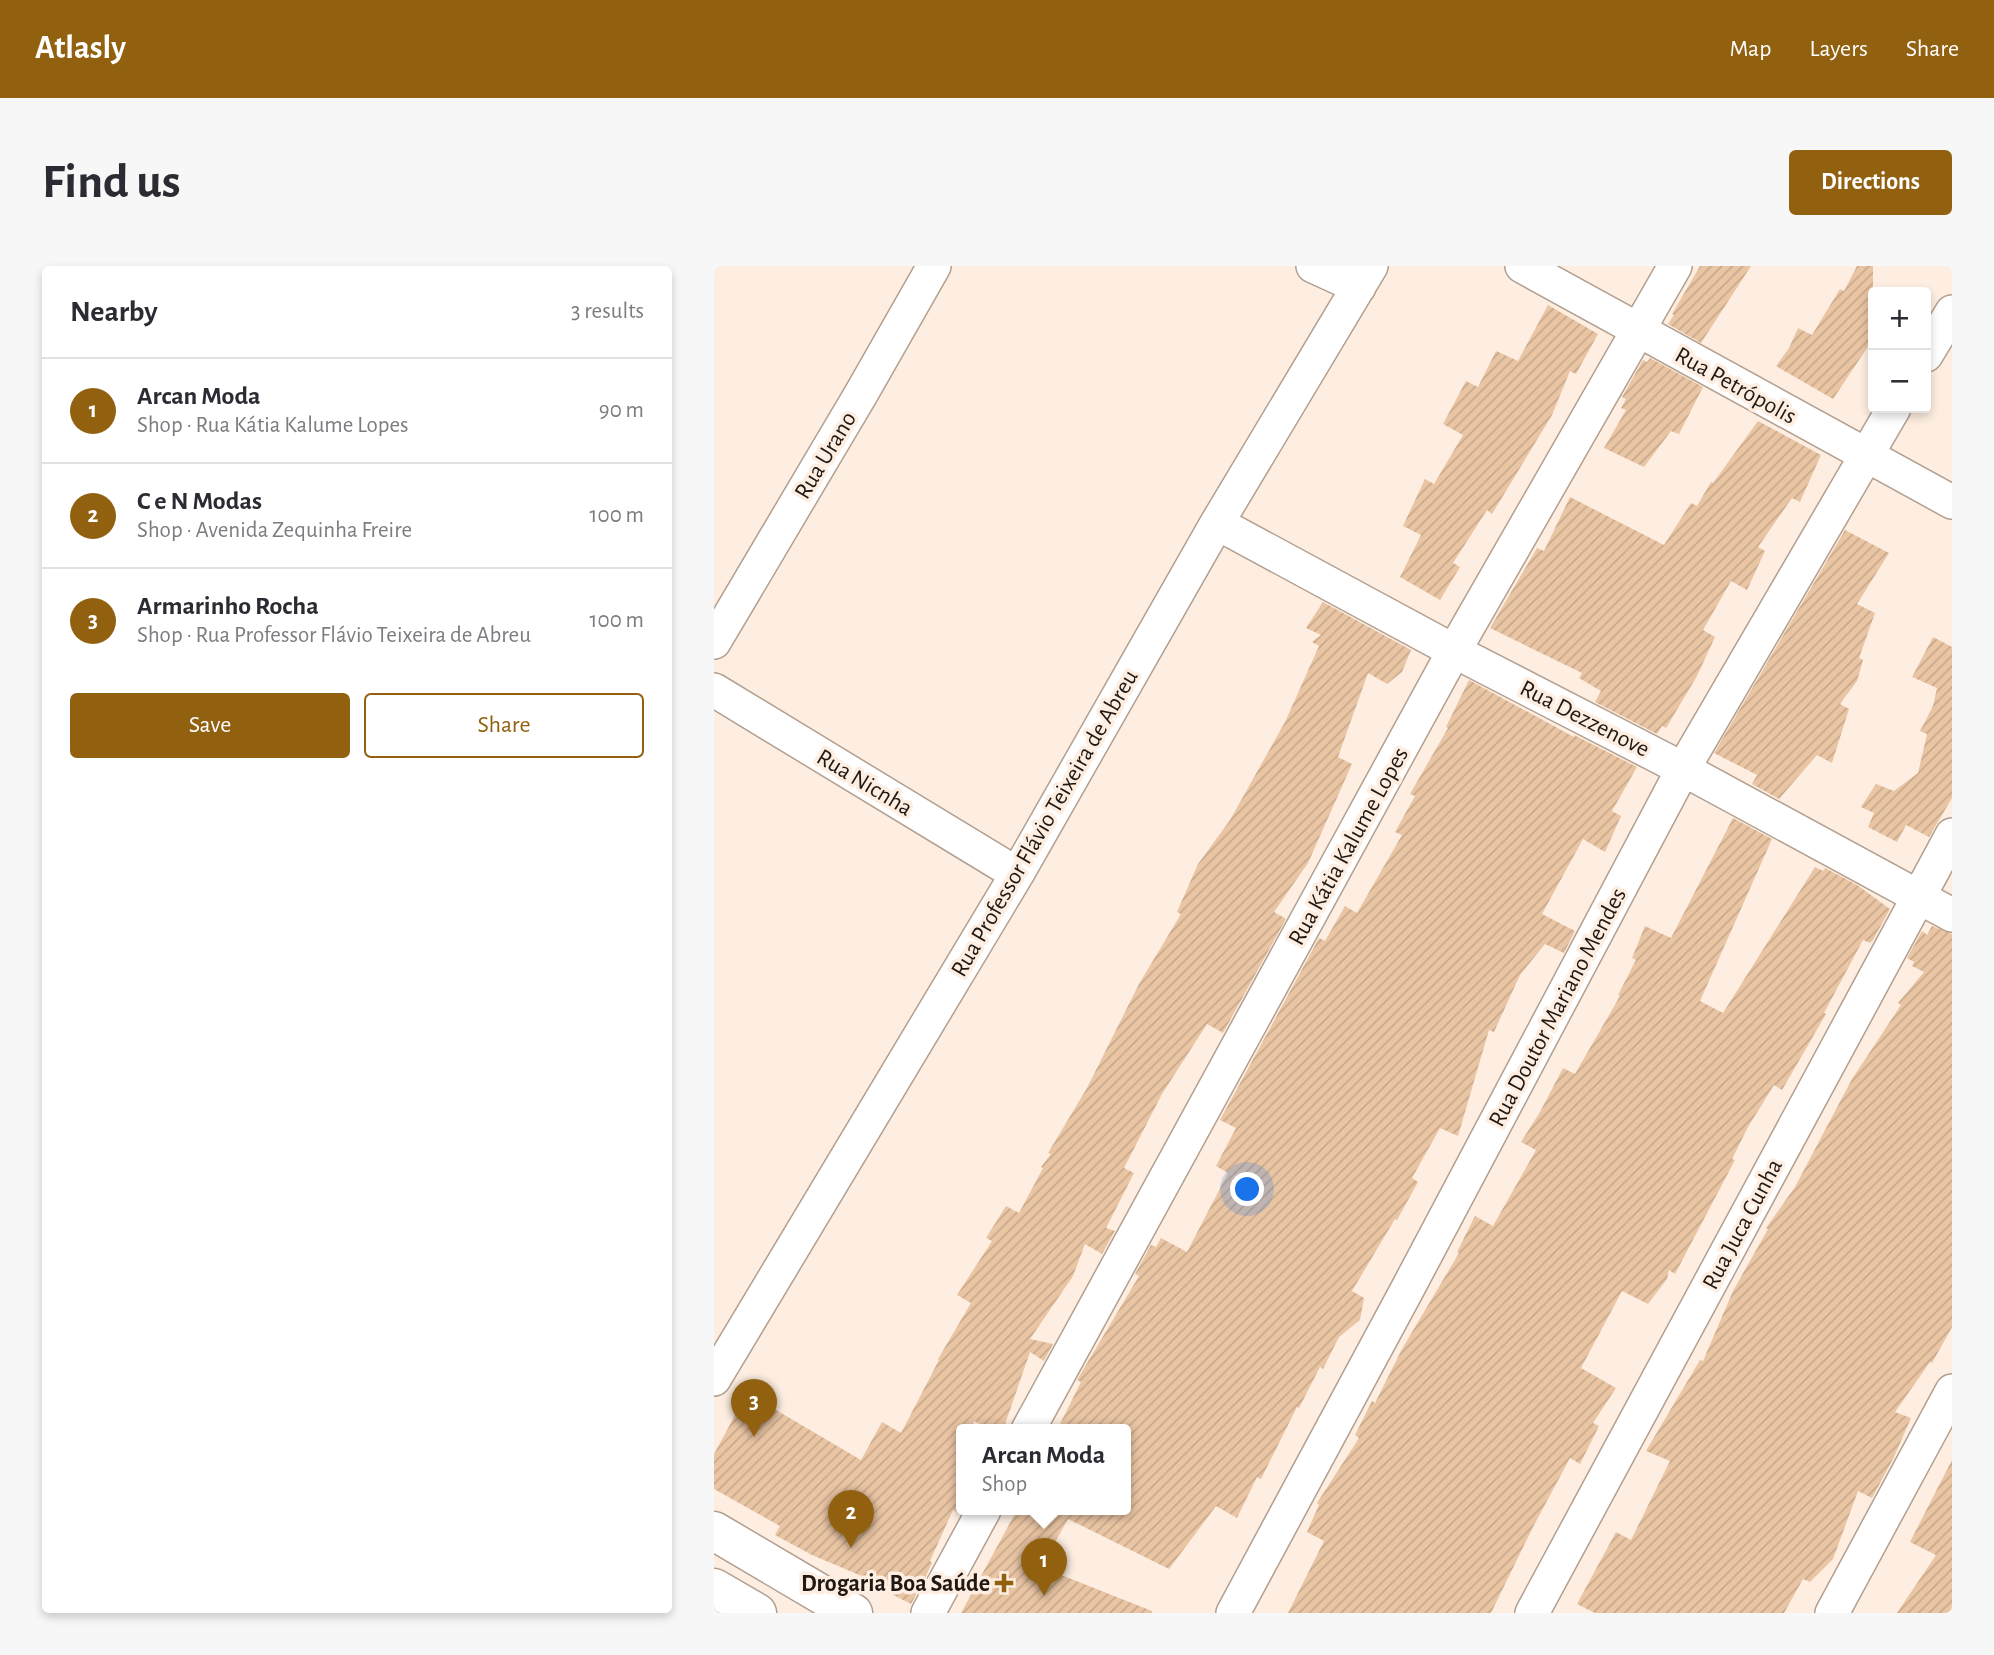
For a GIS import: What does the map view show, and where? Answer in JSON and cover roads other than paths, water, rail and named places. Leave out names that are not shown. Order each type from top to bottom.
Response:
[{"type":"main road","points":[[714,1531],[853,1613]]},
{"type":"main road","points":[[714,1588],[757,1613]]},
{"type":"street","name":"Rua Urano","points":[[714,642],[934,266]]},
{"type":"street","points":[[1313,266],[1365,277]]},
{"type":"street","name":"Rua Petrópolis","points":[[1522,266],[1636,331],[1952,502]]},
{"type":"street","name":"Rua Kátia Kalume Lopes","points":[[1031,1424],[1454,651],[1675,266]]},
{"type":"street","name":"Rua Professor Flávio Teixeira de Abreu","points":[[714,1379],[1017,874],[1217,523],[1365,277]]},
{"type":"street","points":[[1929,350],[1952,312]]},
{"type":"street","name":"Rua Doutor Mariano Mendes","points":[[1233,1613],[1683,769],[1891,413]]},
{"type":"street","name":"Rua Dezzenove","points":[[1217,523],[1454,651],[1683,769],[1952,915]]},
{"type":"street","name":"Rua Nicnha","points":[[714,690],[1017,874]]},
{"type":"street","name":"Rua Juca Cunha","points":[[1532,1613],[1952,835]]},
{"type":"street","points":[[1832,1613],[1952,1391]]},
{"type":"street","points":[[928,1613],[981,1515]]},
{"type":"place","name":"Armarinho Rocha","points":[[754,1437]]},
{"type":"place","name":"C e N Modas","points":[[851,1548]]},
{"type":"place","name":"Drogaria Boa Saúde","points":[[1004,1583]]},
{"type":"place","name":"Arcan Moda","points":[[1044,1596]]}]
